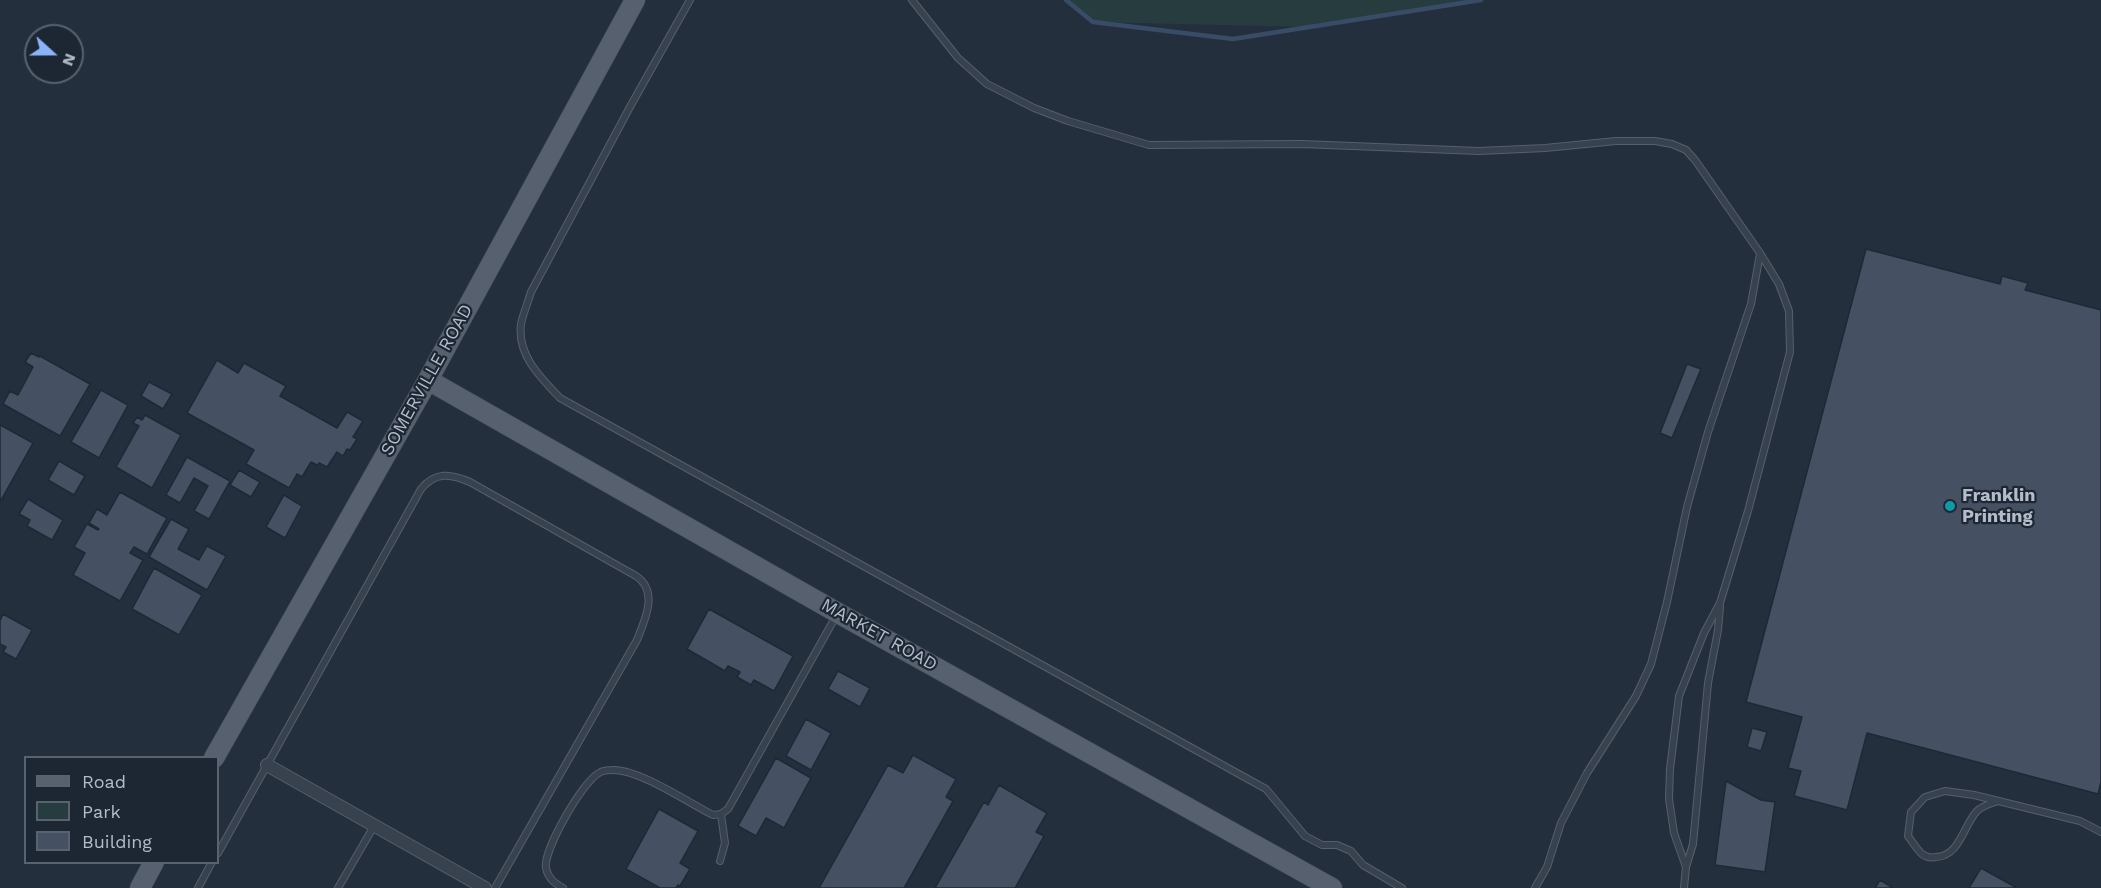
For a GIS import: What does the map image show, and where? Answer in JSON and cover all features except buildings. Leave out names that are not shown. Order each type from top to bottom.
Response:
[{"type":"main road","name":"SOMERVILLE ROAD","points":[[215,756],[428,380],[635,0]]},
{"type":"main road","name":"MARKET ROAD","points":[[428,380],[838,613],[1332,888]]},
{"type":"main road","points":[[140,888],[153,864]]},
{"type":"street","points":[[267,765],[485,888]]},
{"type":"lane","points":[[690,0],[531,292],[521,324],[522,345],[535,371],[560,398],[1266,789],[1305,836],[1322,845],[1337,845],[1351,851],[1363,865],[1402,888]]},
{"type":"lane","points":[[912,0],[958,58],[987,84],[1034,108],[1068,121],[1149,145],[1302,144],[1479,151],[1545,148],[1616,141],[1655,141],[1672,144],[1686,150],[1695,160],[1779,284],[1789,311],[1790,352],[1748,511],[1720,603],[1704,633],[1678,696],[1669,799],[1674,833],[1686,867]]},
{"type":"lane","points":[[1535,888],[1547,867],[1566,813],[1604,745],[1636,696],[1651,663],[1667,602],[1687,507],[1708,432],[1751,304],[1760,253]]},
{"type":"lane","points":[[219,851],[421,489],[428,480],[446,475],[454,476],[470,482],[641,579],[649,598],[637,640],[495,888]]},
{"type":"lane","points":[[1684,888],[1686,867],[1693,844],[1707,695],[1720,603]]},
{"type":"lane","points":[[563,888],[549,878],[545,866],[550,845],[582,791],[598,773],[613,769],[632,774],[713,815],[722,814],[728,809],[838,613]]},
{"type":"lane","points":[[1998,801],[1978,809],[1959,843],[1942,857],[1930,858],[1922,854],[1908,836],[1911,812],[1925,797],[1945,790],[1998,801],[2080,821],[2101,832]]},
{"type":"lane","points":[[720,861],[724,843],[722,814]]},
{"type":"lane","points":[[338,888],[374,825]]},
{"type":"lane","points":[[198,888],[211,864]]},
{"type":"green space","points":[[1066,0],[1475,0],[1309,27],[1093,22]]},
{"type":"waterway","points":[[1066,0],[1093,22],[1233,39],[1481,0]]},
{"type":"place","name":"Franklin Printing","points":[[1950,506]]}]
